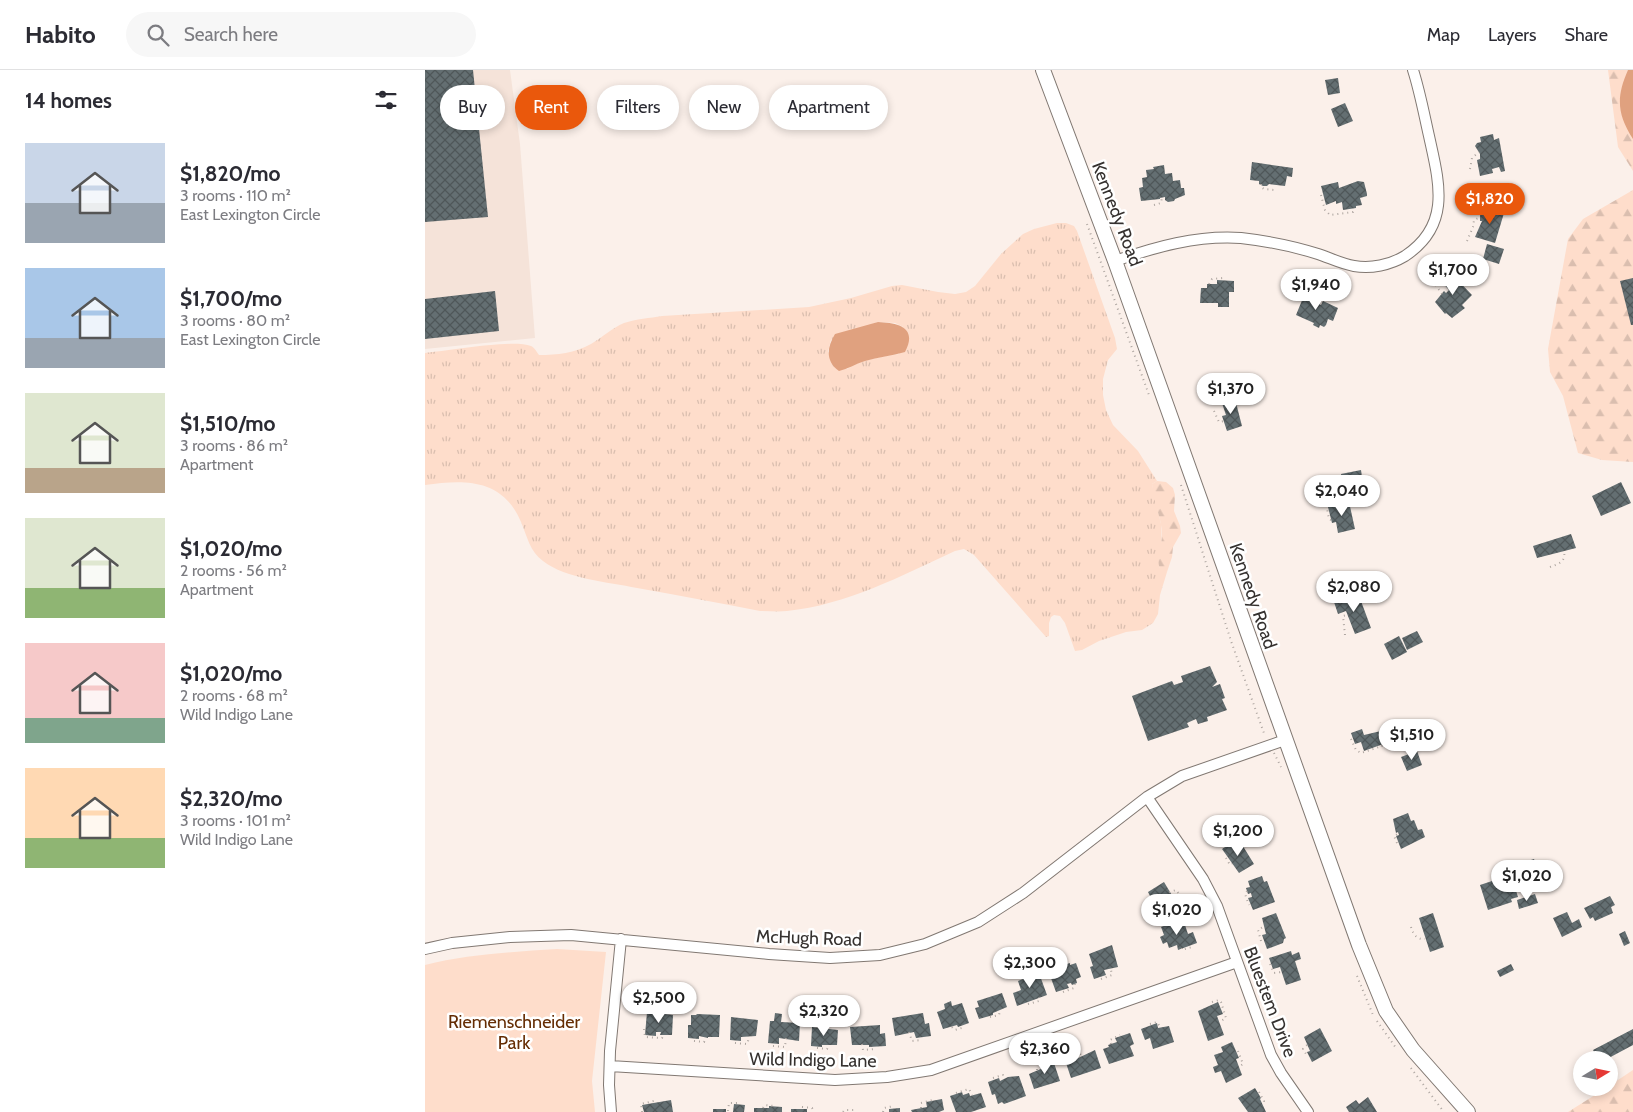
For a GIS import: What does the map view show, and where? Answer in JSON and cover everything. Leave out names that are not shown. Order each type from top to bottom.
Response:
[{"type":"main road","name":"Kennedy Road","points":[[1043,70],[1115,261],[1359,944],[1387,1011],[1413,1050],[1468,1112]]},
{"type":"street","points":[[1115,261],[1173,243],[1223,237],[1267,241],[1291,246],[1354,266],[1378,266],[1402,258],[1411,252],[1428,232],[1436,217],[1439,196],[1434,159],[1413,70]]},
{"type":"street","name":"McHugh Road","points":[[425,949],[452,943],[510,937],[571,935],[830,958],[880,955],[925,944],[978,922],[1023,893],[1147,797],[1182,776],[1285,740]]},
{"type":"street","name":"Bluestem Drive","points":[[1147,797],[1203,878],[1217,906],[1271,1055],[1308,1112]]},
{"type":"street","points":[[611,1112],[610,1066],[621,939]]},
{"type":"street","name":"Wild Indigo Lane","points":[[610,1066],[835,1080],[887,1078],[931,1070],[1237,962]]},
{"type":"path","points":[[1471,169],[1472,158],[1479,152]]},
{"type":"path","points":[[1261,184],[1264,190],[1274,190]]},
{"type":"path","points":[[1321,195],[1325,210],[1330,216],[1353,212],[1354,209]]},
{"type":"path","points":[[1154,205],[1161,203],[1163,197]]},
{"type":"path","points":[[1467,241],[1474,220],[1481,217]]},
{"type":"path","points":[[1085,218],[1149,397]]},
{"type":"path","points":[[1442,294],[1435,284],[1453,265]]},
{"type":"path","points":[[1209,284],[1213,279],[1223,278]]},
{"type":"path","points":[[1316,300],[1320,296],[1330,300]]},
{"type":"path","points":[[1213,411],[1219,422],[1224,421]]},
{"type":"path","points":[[1178,478],[1261,730]]},
{"type":"path","points":[[1331,520],[1329,519],[1326,503],[1337,500]]},
{"type":"path","points":[[1550,566],[1562,561],[1565,557],[1564,552]]},
{"type":"path","points":[[1345,635],[1343,616],[1347,615]]},
{"type":"path","points":[[1351,739],[1356,750],[1361,753],[1381,745]]},
{"type":"path","points":[[1397,843],[1395,836],[1399,833]]},
{"type":"path","points":[[1226,858],[1230,865],[1232,864]]},
{"type":"path","points":[[1169,892],[1177,890],[1183,899]]},
{"type":"path","points":[[1247,891],[1245,894],[1249,905]]},
{"type":"path","points":[[1261,941],[1258,930],[1263,927]]},
{"type":"path","points":[[1411,927],[1413,933],[1418,938],[1425,939]]},
{"type":"path","points":[[1182,948],[1182,950],[1192,947]]},
{"type":"path","points":[[1270,964],[1273,973],[1281,972]]},
{"type":"path","points":[[1101,979],[1112,975],[1111,970]]},
{"type":"path","points":[[1063,992],[1075,988],[1075,984]]},
{"type":"path","points":[[1028,1004],[1039,1001],[1039,997]]},
{"type":"path","points":[[1212,1002],[1220,1001],[1223,1009],[1226,1019],[1219,1022]]},
{"type":"path","points":[[990,1018],[999,1015],[1000,1011]]},
{"type":"path","points":[[1150,1024],[1157,1022],[1160,1027]]},
{"type":"path","points":[[952,1027],[955,1030],[965,1027]]},
{"type":"path","points":[[644,1029],[645,1037],[662,1038],[664,1035]]},
{"type":"path","points":[[909,1032],[912,1041],[921,1040]]},
{"type":"path","points":[[1111,1044],[1111,1038],[1120,1035]]},
{"type":"path","points":[[694,1041],[704,1042],[706,1038]]},
{"type":"path","points":[[735,1043],[747,1044],[749,1038]]},
{"type":"path","points":[[773,1046],[785,1047],[786,1038]]},
{"type":"path","points":[[862,1044],[863,1050],[875,1049]]},
{"type":"path","points":[[1307,1045],[1303,1048],[1308,1057]]},
{"type":"path","points":[[817,1048],[827,1049],[829,1046]]},
{"type":"path","points":[[1068,1053],[1078,1050],[1082,1057]]},
{"type":"path","points":[[1238,1051],[1243,1064],[1239,1067]]},
{"type":"path","points":[[1037,1070],[1037,1064],[1047,1060]]},
{"type":"path","points":[[993,1078],[1003,1075],[1005,1078]]},
{"type":"path","points":[[956,1093],[969,1089],[972,1096]]},
{"type":"path","points":[[1259,1092],[1264,1101],[1263,1105]]},
{"type":"path","points":[[921,1108],[921,1103],[933,1100]]},
{"type":"path","points":[[643,1112],[641,1104],[654,1101]]},
{"type":"path","points":[[728,1111],[729,1103],[739,1103]]},
{"type":"path","points":[[763,1108],[765,1105],[775,1106]]},
{"type":"path","points":[[883,1112],[884,1108],[894,1106]]},
{"type":"path","points":[[802,1107],[812,1108],[814,1112]]},
{"type":"path","points":[[843,1112],[844,1110],[855,1110]]},
{"type":"shaded area","points":[[425,70],[510,70],[515,107],[515,130],[518,130],[520,144],[535,338],[425,349]]},
{"type":"shaded area","points":[[1628,70],[1633,70],[1633,139],[1624,121],[1620,105],[1621,89]]},
{"type":"shaded area","points":[[878,322],[899,325],[904,328],[909,337],[905,352],[865,361],[839,371],[834,367],[829,358],[829,349],[835,334]]},
{"type":"green space","points":[[1608,70],[1633,70],[1633,171],[1618,147]]},
{"type":"green space","points":[[1633,190],[1633,462],[1602,460],[1578,453],[1563,396],[1550,372],[1548,349],[1568,239],[1583,219]]},
{"type":"green space","points":[[1057,223],[1066,223],[1074,226],[1077,231],[1115,338],[1117,349],[1108,360],[1103,379],[1103,395],[1106,410],[1113,425],[1138,451],[1157,481],[1152,484],[1161,524],[1162,547],[1159,567],[1167,572],[1160,595],[1158,614],[1153,623],[1142,630],[1126,632],[1099,641],[1082,650],[1075,651],[1065,623],[1060,616],[1054,615],[1051,617],[1049,636],[1046,637],[974,555],[964,549],[955,551],[852,596],[809,608],[784,611],[760,611],[588,579],[563,572],[543,561],[532,548],[513,508],[504,497],[494,490],[482,485],[469,483],[455,482],[425,485],[425,353],[479,346],[522,344],[531,346],[539,355],[559,354],[585,347],[620,325],[662,316],[809,307],[902,285],[955,294],[966,292],[975,286],[1001,254],[1023,234]],"holes":[[[878,322],[895,323],[903,327],[899,354],[878,357],[847,369],[828,352],[831,340]]]},
{"type":"green space","points":[[1157,481],[1166,482],[1173,488],[1175,495],[1174,511],[1181,533],[1173,547],[1167,572],[1161,571],[1159,567],[1162,529],[1152,484]]},
{"type":"green space","name":"Riemenschneider Park","points":[[557,949],[606,952],[592,1081],[595,1112],[425,1112],[425,965],[507,952]]},
{"type":"green space","points":[[1633,1070],[1633,1112],[1568,1112],[1593,1096],[1618,1096],[1618,1080]]},
{"type":"building","points":[[425,70],[473,70],[475,85],[440,85],[440,130],[479,130],[488,217],[425,222]]},
{"type":"building","points":[[1338,78],[1340,93],[1328,95],[1325,80]]},
{"type":"building","points":[[1345,103],[1353,121],[1338,127],[1331,109]]},
{"type":"building","points":[[1493,134],[1494,140],[1499,138],[1505,171],[1501,172],[1499,167],[1492,169],[1493,173],[1480,176],[1477,160],[1480,159],[1480,154],[1475,146],[1481,142],[1480,137]]},
{"type":"building","points":[[1252,162],[1293,168],[1292,177],[1287,176],[1285,186],[1269,184],[1263,186],[1259,184],[1259,181],[1250,180]]},
{"type":"building","points":[[1164,165],[1165,174],[1172,173],[1173,181],[1180,180],[1181,188],[1184,188],[1185,195],[1168,202],[1165,200],[1165,197],[1141,201],[1139,188],[1143,187],[1142,178],[1147,177],[1146,170]]},
{"type":"building","points":[[1358,181],[1364,182],[1367,194],[1367,196],[1360,198],[1362,205],[1343,210],[1342,202],[1336,204],[1336,201],[1326,205],[1321,186],[1338,182],[1339,188]]},
{"type":"building","points":[[1483,206],[1504,213],[1495,243],[1475,237],[1482,221],[1480,221],[1480,216]]},
{"type":"building","points":[[1487,244],[1504,249],[1499,264],[1483,259]]},
{"type":"building","points":[[1471,264],[1477,270],[1473,274],[1467,269]]},
{"type":"building","points":[[1450,272],[1472,295],[1462,305],[1465,308],[1452,318],[1445,314],[1435,302],[1444,291],[1446,293],[1449,290],[1441,281]]},
{"type":"building","points":[[1633,278],[1633,325],[1631,325],[1620,281]]},
{"type":"building","points":[[1217,280],[1234,281],[1234,292],[1229,292],[1229,307],[1218,307],[1218,303],[1200,303],[1201,288],[1207,288],[1207,284],[1217,284]]},
{"type":"building","points":[[495,291],[499,331],[425,339],[425,299]]},
{"type":"building","points":[[1305,293],[1314,297],[1313,299],[1321,305],[1323,301],[1338,308],[1333,321],[1328,319],[1324,327],[1320,325],[1319,328],[1313,325],[1314,323],[1296,315]]},
{"type":"building","points":[[1235,399],[1242,426],[1227,431],[1222,416],[1226,415],[1222,403]]},
{"type":"building","points":[[1361,470],[1363,484],[1344,488],[1341,474]]},
{"type":"building","points":[[1621,482],[1631,503],[1601,516],[1592,496]]},
{"type":"building","points":[[1349,502],[1355,529],[1338,533],[1336,522],[1332,523],[1328,507]]},
{"type":"building","points":[[1571,534],[1576,548],[1537,558],[1533,546]]},
{"type":"building","points":[[1358,593],[1371,628],[1355,634],[1346,611],[1338,614],[1334,602]]},
{"type":"building","points":[[1417,631],[1423,642],[1407,650],[1402,638]]},
{"type":"building","points":[[1399,636],[1407,652],[1392,660],[1384,644]]},
{"type":"building","points":[[1210,666],[1217,682],[1212,687],[1220,684],[1225,698],[1222,699],[1227,710],[1207,717],[1208,721],[1198,724],[1196,719],[1187,723],[1189,727],[1148,741],[1132,696],[1172,681],[1174,685],[1183,682],[1181,676]]},
{"type":"building","points":[[1362,729],[1364,735],[1381,731],[1386,743],[1364,751],[1361,742],[1355,744],[1351,733]]},
{"type":"building","points":[[1417,751],[1422,765],[1407,771],[1401,757]]},
{"type":"building","points":[[1408,813],[1411,821],[1414,820],[1418,830],[1422,829],[1425,837],[1401,849],[1396,836],[1399,835],[1398,832],[1396,833],[1393,819]]},
{"type":"building","points":[[1233,842],[1236,847],[1241,843],[1254,864],[1239,873],[1222,849]]},
{"type":"building","points":[[1534,859],[1538,870],[1519,877],[1515,865]]},
{"type":"building","points":[[1262,876],[1264,882],[1267,881],[1275,902],[1253,910],[1248,898],[1252,897],[1251,893],[1248,894],[1246,888],[1250,887],[1248,881]]},
{"type":"building","points":[[1504,877],[1505,880],[1512,878],[1518,897],[1511,899],[1512,902],[1488,910],[1480,885]]},
{"type":"building","points":[[1164,882],[1173,897],[1176,895],[1182,906],[1161,917],[1148,892]]},
{"type":"building","points":[[1535,894],[1538,903],[1519,909],[1517,900]]},
{"type":"building","points":[[1610,896],[1615,905],[1611,907],[1613,913],[1595,921],[1593,917],[1590,919],[1584,908]]},
{"type":"building","points":[[1567,912],[1572,923],[1579,919],[1582,927],[1562,937],[1553,918]]},
{"type":"building","points":[[1276,913],[1286,938],[1283,943],[1267,949],[1262,935],[1266,934],[1262,918]]},
{"type":"building","points":[[1433,913],[1444,947],[1430,952],[1419,918]]},
{"type":"building","points":[[1180,920],[1182,926],[1185,925],[1188,934],[1193,932],[1197,943],[1178,950],[1177,945],[1169,948],[1167,942],[1163,944],[1160,937],[1164,935],[1161,927]]},
{"type":"building","points":[[1625,931],[1630,943],[1624,946],[1619,934]]},
{"type":"building","points":[[1112,945],[1118,967],[1104,970],[1106,975],[1094,979],[1090,967],[1093,966],[1089,954]]},
{"type":"building","points":[[1291,951],[1292,955],[1299,952],[1301,959],[1295,961],[1301,980],[1286,985],[1280,967],[1273,969],[1269,958]]},
{"type":"building","points":[[1070,963],[1070,965],[1076,963],[1081,977],[1076,979],[1077,983],[1067,984],[1069,988],[1056,992],[1048,970]]},
{"type":"building","points":[[1511,964],[1514,970],[1500,977],[1497,971]]},
{"type":"building","points":[[1028,969],[1031,976],[1039,973],[1047,995],[1017,1006],[1013,993],[1021,990],[1018,981],[1023,979],[1021,972]]},
{"type":"building","points":[[1002,993],[1007,1007],[993,1013],[993,1015],[979,1019],[975,1008],[979,1007],[977,1001]]},
{"type":"building","points":[[951,1001],[952,1006],[962,1003],[969,1023],[943,1029],[937,1012],[945,1009],[944,1004]]},
{"type":"building","points":[[1218,1002],[1223,1014],[1217,1016],[1224,1035],[1208,1041],[1198,1011]]},
{"type":"building","points":[[647,1012],[673,1015],[672,1035],[660,1035],[661,1032],[656,1032],[656,1036],[645,1035]]},
{"type":"building","points":[[775,1013],[782,1014],[781,1022],[800,1023],[799,1041],[779,1038],[779,1044],[768,1043],[770,1021],[774,1021]]},
{"type":"building","points":[[923,1013],[925,1024],[929,1023],[931,1036],[916,1038],[914,1032],[895,1036],[892,1018]]},
{"type":"building","points":[[691,1015],[720,1015],[719,1037],[708,1038],[699,1036],[699,1039],[688,1038],[688,1025],[691,1025]]},
{"type":"building","points":[[731,1017],[758,1020],[756,1036],[741,1037],[741,1041],[730,1040]]},
{"type":"building","points":[[1157,1023],[1158,1028],[1169,1026],[1174,1042],[1153,1049],[1150,1038],[1145,1040],[1141,1029]]},
{"type":"building","points":[[880,1025],[880,1034],[885,1033],[886,1046],[852,1045],[850,1027]]},
{"type":"building","points":[[812,1027],[838,1030],[837,1045],[811,1046]]},
{"type":"building","points":[[1320,1028],[1332,1051],[1312,1062],[1307,1052],[1310,1051],[1304,1037]]},
{"type":"building","points":[[1633,1029],[1633,1045],[1618,1053],[1618,1051],[1593,1050]]},
{"type":"building","points":[[1130,1033],[1134,1044],[1130,1046],[1134,1056],[1109,1064],[1103,1049],[1117,1042],[1115,1038]]},
{"type":"building","points":[[1232,1042],[1239,1058],[1236,1059],[1242,1075],[1226,1083],[1221,1071],[1215,1073],[1213,1067],[1218,1065],[1214,1055],[1223,1052],[1221,1047]]},
{"type":"building","points":[[1095,1050],[1101,1068],[1071,1078],[1064,1057],[1074,1053],[1076,1059]]},
{"type":"building","points":[[1053,1060],[1060,1081],[1034,1089],[1029,1074],[1043,1068],[1042,1063]]},
{"type":"building","points":[[1019,1076],[1026,1096],[1004,1104],[1002,1102],[998,1104],[995,1094],[992,1095],[988,1082],[999,1078],[1000,1081],[1008,1077]]},
{"type":"building","points":[[1255,1088],[1266,1112],[1248,1112],[1238,1098]]},
{"type":"building","points":[[962,1092],[963,1095],[969,1093],[970,1096],[981,1093],[986,1107],[971,1112],[956,1112],[950,1096]]},
{"type":"building","points":[[1368,1097],[1377,1112],[1349,1112],[1346,1107],[1356,1100],[1359,1104]]},
{"type":"building","points":[[942,1099],[944,1110],[939,1112],[912,1112],[911,1110],[927,1107],[926,1102]]},
{"type":"building","points":[[671,1100],[673,1112],[644,1112],[642,1105]]},
{"type":"building","points":[[734,1104],[745,1105],[744,1112],[733,1112]]},
{"type":"building","points":[[769,1106],[782,1107],[782,1112],[754,1112],[754,1108],[769,1108]]},
{"type":"building","points":[[900,1108],[900,1112],[889,1112],[889,1109]]},
{"type":"building","points":[[713,1109],[726,1109],[726,1112],[713,1112]]},
{"type":"building","points":[[791,1109],[807,1109],[807,1112],[791,1112]]}]
